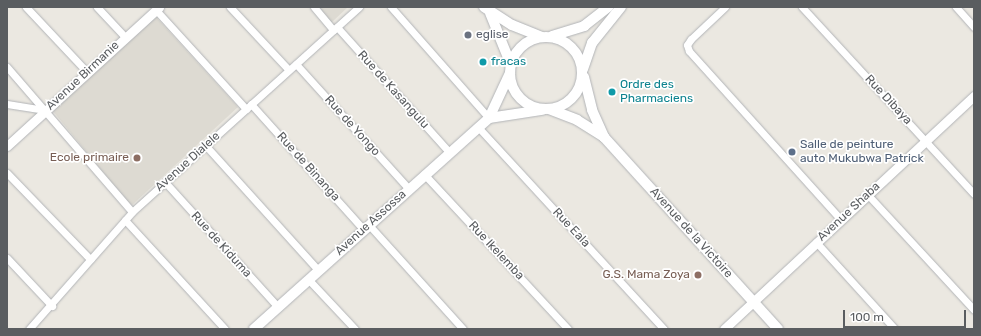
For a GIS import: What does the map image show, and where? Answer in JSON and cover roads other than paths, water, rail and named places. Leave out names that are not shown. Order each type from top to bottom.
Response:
[{"type":"main road","points":[[489,118],[510,69],[522,46],[545,36],[566,34],[584,26],[608,7]]},
{"type":"main road","points":[[489,118],[560,107],[573,98],[581,84],[583,71],[592,43],[621,7]]},
{"type":"main road","points":[[487,10],[545,36],[562,40],[574,49],[583,71],[592,110],[604,137]]},
{"type":"main road","points":[[487,10],[510,69],[512,84],[521,98],[535,107],[548,109],[577,120],[604,137]]},
{"type":"main road","name":"Avenue Assossa","points":[[254,329],[424,174],[489,118]]},
{"type":"main road","name":"Avenue de la Victoire","points":[[604,137],[778,329]]},
{"type":"street","points":[[26,7],[87,72]]},
{"type":"street","points":[[97,7],[125,37]]},
{"type":"street","points":[[230,7],[289,70]]},
{"type":"street","name":"Rue de Kasangulu","points":[[314,7],[449,152]]},
{"type":"street","name":"Avenue Dialele","points":[[29,329],[52,306],[132,212],[359,7]]},
{"type":"street","points":[[391,7],[489,118]]},
{"type":"street","points":[[725,7],[688,45],[693,58],[841,220]]},
{"type":"street","name":"Rue Dibaya","points":[[802,7],[974,194]]},
{"type":"street","points":[[956,7],[974,27]]},
{"type":"street","name":"Avenue Birmanie","points":[[7,146],[158,8]]},
{"type":"street","name":"Rue de Binanga","points":[[158,8],[248,107],[366,227],[463,329]]},
{"type":"street","name":"Rue de Yongo","points":[[296,64],[409,189]]},
{"type":"street","points":[[7,67],[46,110],[132,212]]},
{"type":"street","name":"Avenue Shaba","points":[[724,329],[974,96]]},
{"type":"street","points":[[7,104],[46,110]]},
{"type":"street","name":"Rue Eala","points":[[478,127],[664,329]]},
{"type":"street","points":[[206,146],[318,270]]},
{"type":"street","points":[[7,173],[90,260]]},
{"type":"street","name":"Rue Ikelemba","points":[[424,174],[568,329]]},
{"type":"street","name":"Rue de Kiduma","points":[[165,182],[278,308]]},
{"type":"street","points":[[868,195],[974,310]]},
{"type":"street","points":[[126,220],[225,329]]},
{"type":"street","points":[[816,242],[895,329]]},
{"type":"street","points":[[7,258],[52,306]]},
{"type":"street","points":[[308,279],[355,329]]},
{"type":"place","name":"eglise","points":[[468,35]]},
{"type":"place","name":"fracas","points":[[483,62]]},
{"type":"place","name":"Ordre des Pharmaciens","points":[[612,92]]},
{"type":"place","name":"Salle de peinture auto Mukubwa Patrick","points":[[792,152]]},
{"type":"place","name":"Ecole primaire","points":[[137,158]]},
{"type":"place","name":"G.S. Mama Zoya","points":[[698,275]]}]
